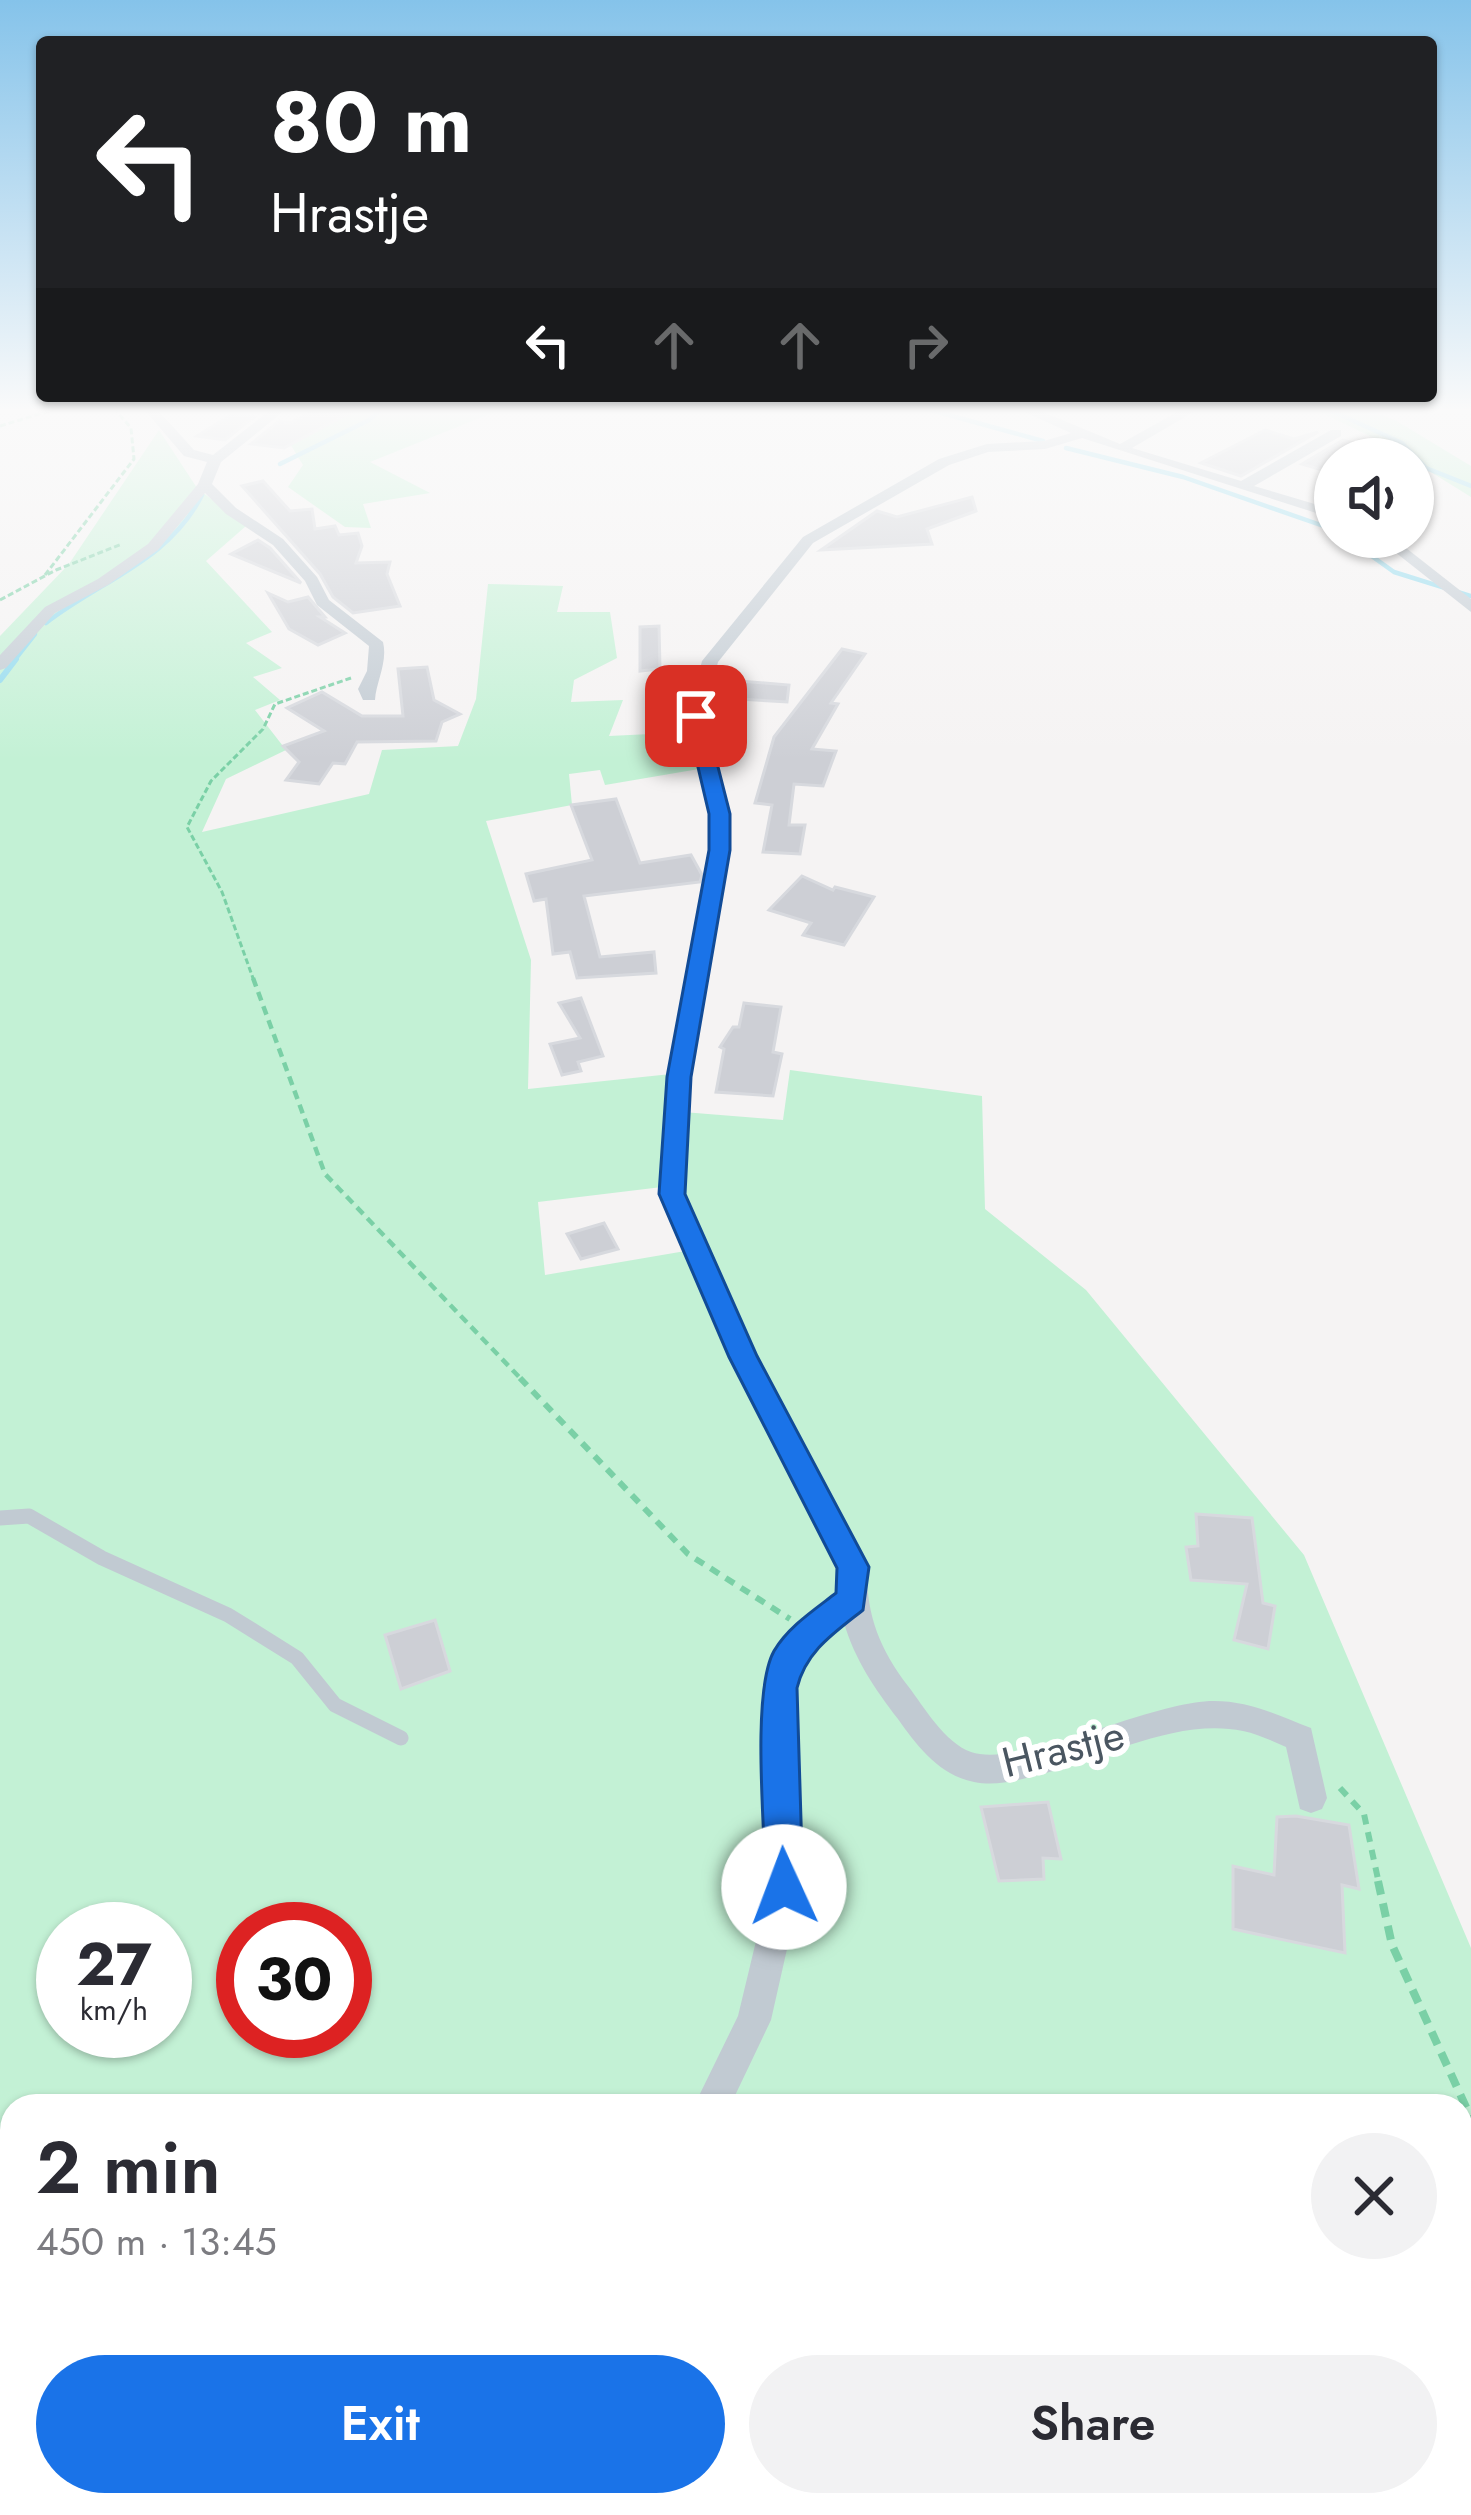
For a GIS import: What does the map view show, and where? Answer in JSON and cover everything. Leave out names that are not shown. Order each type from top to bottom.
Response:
[{"type":"street","points":[[0,665],[50,610],[136,559],[172,524]]},
{"type":"street","points":[[251,524],[278,542],[312,580],[322,602],[377,645],[375,670],[366,689],[369,696]]},
{"type":"street","name":"Hrastje","points":[[835,524],[808,540],[710,662],[696,716],[719,814],[720,850],[679,1077],[672,1194],[743,1357],[853,1567],[852,1600],[859,1638],[881,1675],[932,1740],[969,1767],[998,1770],[1160,1723],[1237,1715],[1300,1738],[1302,1748]]},
{"type":"street","points":[[1408,558],[1471,607]]},
{"type":"street","points":[[718,2094],[754,2020],[784,1887],[780,1688],[787,1659],[810,1632],[852,1600]]},
{"type":"street","points":[[1302,1748],[1310,1798]]},
{"type":"lane","points":[[0,1517],[29,1516],[102,1558],[228,1615],[297,1658],[335,1705],[401,1738]]},
{"type":"path","points":[[45,575],[84,524]]},
{"type":"path","points":[[0,599],[167,524]]},
{"type":"path","points":[[375,670],[275,704],[263,729],[211,781],[187,827],[222,892],[325,1174],[688,1553],[810,1632]]},
{"type":"path","points":[[1302,1748],[1364,1814],[1392,1945],[1460,2094]]},
{"type":"green space","points":[[96,524],[246,526],[206,561],[272,632],[246,643],[282,668],[253,677],[280,700],[255,710],[286,750],[226,779],[202,832],[369,794],[382,750],[458,746],[476,699],[488,584],[563,586],[557,612],[610,612],[617,658],[574,680],[571,702],[623,700],[609,736],[692,732],[699,769],[605,785],[600,770],[569,774],[572,805],[486,821],[531,960],[528,1089],[671,1074],[662,1187],[538,1202],[545,1275],[703,1248],[679,1194],[683,1112],[783,1120],[790,1070],[982,1096],[985,1209],[1086,1290],[1304,1555],[1471,1948],[1471,2094],[0,2094],[0,636],[69,564]]},
{"type":"building","points":[[276,524],[335,526],[339,535],[358,533],[362,546],[356,563],[390,562],[387,574],[400,606],[353,613],[333,597],[320,574]]},
{"type":"building","points":[[858,524],[940,524],[927,529],[932,544],[821,550]]},
{"type":"building","points":[[258,540],[270,548],[301,583],[231,554]]},
{"type":"building","points":[[268,593],[288,602],[308,597],[325,617],[320,617],[345,633],[318,645],[289,629]]},
{"type":"building","points":[[659,626],[660,669],[640,671],[640,627]]},
{"type":"building","points":[[842,649],[865,654],[831,703],[838,704],[812,749],[836,751],[823,786],[794,784],[789,825],[805,825],[800,854],[763,852],[772,805],[755,803],[774,737]]},
{"type":"building","points":[[427,667],[434,700],[460,714],[442,722],[436,741],[357,742],[345,764],[333,763],[319,784],[286,780],[299,762],[283,746],[324,731],[287,708],[322,692],[362,716],[403,716],[398,669]]},
{"type":"building","points":[[726,680],[789,685],[787,702],[722,698]]},
{"type":"building","points":[[616,799],[640,863],[691,855],[702,875],[700,882],[584,896],[600,957],[654,952],[656,973],[577,978],[570,952],[553,954],[546,899],[534,901],[526,874],[592,860],[571,805]]},
{"type":"building","points":[[802,876],[833,890],[874,897],[844,945],[803,935],[811,923],[769,910]]},
{"type":"building","points":[[581,998],[603,1056],[578,1062],[581,1071],[562,1075],[550,1044],[580,1038],[559,1003]]},
{"type":"building","points":[[744,1003],[781,1007],[773,1052],[782,1054],[773,1096],[716,1092],[724,1049],[720,1047],[733,1027],[739,1027]]},
{"type":"building","points":[[604,1223],[618,1249],[581,1259],[567,1234]]},
{"type":"building","points":[[1196,1514],[1252,1518],[1263,1603],[1275,1606],[1268,1649],[1234,1640],[1247,1584],[1191,1580],[1186,1547],[1198,1546]]},
{"type":"building","points":[[435,1620],[450,1671],[401,1689],[385,1635]]},
{"type":"building","points":[[1048,1802],[1061,1859],[1043,1858],[1044,1879],[999,1881],[981,1807]]},
{"type":"building","points":[[1277,1817],[1349,1825],[1359,1889],[1342,1885],[1345,1953],[1233,1929],[1233,1866],[1274,1875]]},
{"type":"waterway","points":[[46,623],[153,553],[182,524]]},
{"type":"waterway","points":[[1374,558],[1394,572],[1471,596]]},
{"type":"waterway","points":[[13,662],[35,634]]},
{"type":"waterway","points":[[0,680],[16,659]]},
{"type":"route","points":[[696,716],[719,814],[720,850],[679,1077],[672,1194],[743,1357],[853,1567],[852,1600],[810,1632],[787,1659],[780,1688],[784,1887]]}]
